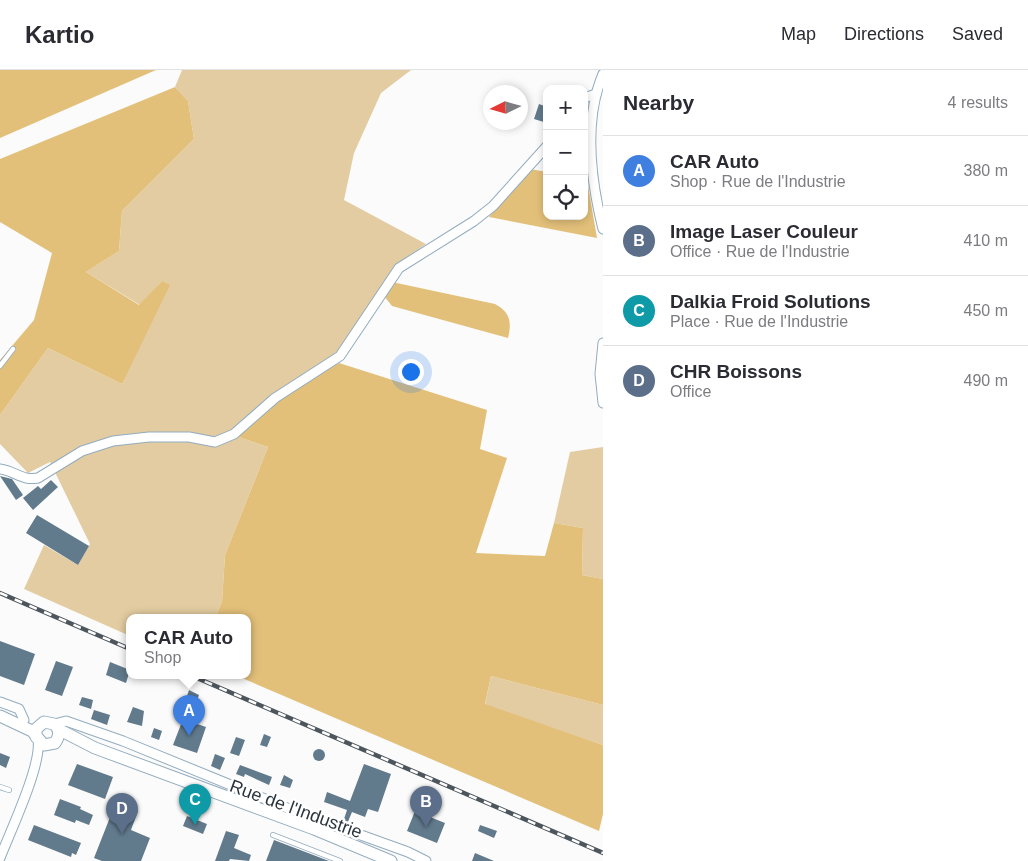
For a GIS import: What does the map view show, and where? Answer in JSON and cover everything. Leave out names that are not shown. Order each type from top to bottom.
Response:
[{"type":"main road","points":[[0,712],[24,720],[41,723],[48,721],[56,726],[58,736],[53,743],[44,745],[32,731],[0,716]]},
{"type":"main road","points":[[37,738],[36,729],[41,723]]},
{"type":"main road","name":"Rue de l'Industrie","points":[[56,726],[96,748]]},
{"type":"main road","name":"Rue de l'Industrie","points":[[53,743],[68,742],[96,748],[314,829],[391,861]]},
{"type":"street","points":[[603,74],[596,94],[592,115],[593,165],[603,229]]},
{"type":"street","points":[[588,97],[596,94]]},
{"type":"street","points":[[0,469],[9,470],[22,478],[38,478],[82,451],[113,441],[149,437],[181,437],[215,442],[234,434],[275,398],[340,356],[399,268],[474,221],[493,206],[543,150]]},
{"type":"street","points":[[603,343],[600,374],[603,403]]},
{"type":"street","points":[[0,702],[19,709],[24,720]]},
{"type":"street","name":"Rue de l'Industrie","points":[[56,726],[66,721],[123,741],[297,812],[408,852],[426,861]]},
{"type":"street","points":[[0,858],[3,843],[34,768],[38,751],[37,738]]},
{"type":"street","points":[[34,768],[53,743]]},
{"type":"lane","points":[[0,366],[13,349]]},
{"type":"lane","points":[[0,786],[9,790]]},
{"type":"lane","points":[[273,835],[340,861]]},
{"type":"shaded area","points":[[0,70],[156,70],[0,138]]},
{"type":"shaded area","points":[[182,70],[411,70],[381,93],[354,153],[344,200],[426,244],[398,264],[341,348],[236,436],[268,447],[225,555],[222,601],[217,614],[126,614],[126,634],[24,589],[44,545],[78,565],[90,544],[50,462],[28,473],[0,444],[0,415],[48,348],[122,384],[162,281],[140,305],[86,272],[119,251],[122,211],[194,139],[188,101],[175,87]]},
{"type":"shaded area","points":[[175,87],[188,101],[194,139],[122,211],[119,251],[86,272],[139,305],[162,281],[170,285],[122,384],[48,348],[0,415],[0,360],[34,320],[52,253],[0,222],[0,159]]},
{"type":"shaded area","points":[[530,169],[543,171],[543,220],[588,220],[588,186],[597,238],[489,217]]},
{"type":"shaded area","points":[[392,282],[495,304],[504,310],[509,318],[508,338],[392,306],[384,296]]},
{"type":"shaded area","points":[[339,363],[487,410],[480,449],[507,458],[476,553],[545,556],[554,523],[583,528],[582,575],[603,579],[603,705],[491,676],[485,704],[603,745],[603,814],[599,831],[244,679],[251,679],[251,614],[217,614],[222,601],[225,555],[268,447],[236,436],[291,390]]},
{"type":"shaded area","points":[[603,447],[603,579],[582,575],[583,528],[554,523],[570,452]]},
{"type":"shaded area","points":[[491,676],[603,705],[603,745],[485,705]]},
{"type":"building","points":[[539,104],[543,106],[543,122],[534,119]]},
{"type":"building","points":[[0,476],[12,479],[23,495],[16,500]]},
{"type":"building","points":[[51,480],[58,487],[33,510],[23,498],[38,486],[41,489]]},
{"type":"building","points":[[37,515],[89,546],[78,565],[26,533]]},
{"type":"building","points":[[0,641],[35,654],[24,685],[0,676]]},
{"type":"building","points":[[56,661],[73,667],[62,696],[45,690]]},
{"type":"building","points":[[110,662],[126,668],[127,679],[126,683],[106,675]]},
{"type":"building","points":[[189,690],[199,695],[196,703],[186,699]]},
{"type":"building","points":[[82,697],[93,700],[91,709],[79,705]]},
{"type":"building","points":[[133,707],[144,711],[142,726],[127,722]]},
{"type":"building","points":[[94,710],[110,715],[107,725],[91,719]]},
{"type":"building","points":[[183,719],[206,727],[197,753],[173,745]]},
{"type":"building","points":[[154,728],[162,731],[159,740],[151,737]]},
{"type":"building","points":[[264,734],[271,737],[267,747],[260,745]]},
{"type":"building","points":[[236,737],[245,740],[239,756],[230,753]]},
{"type":"building","points":[[317,749],[321,749],[325,755],[321,761],[317,761],[313,757],[313,753]]},
{"type":"building","points":[[0,753],[10,757],[6,768],[0,765]]},
{"type":"building","points":[[215,754],[225,758],[220,770],[211,766]]},
{"type":"building","points":[[77,764],[113,777],[105,799],[68,785]]},
{"type":"building","points":[[364,764],[391,774],[378,812],[368,809],[365,817],[352,812],[347,824],[343,822],[347,810],[324,802],[327,792],[350,801]]},
{"type":"building","points":[[240,765],[272,777],[269,785],[245,774],[244,777],[236,774]]},
{"type":"building","points":[[284,775],[293,780],[290,788],[280,785]]},
{"type":"building","points":[[60,799],[81,807],[80,809],[93,815],[89,825],[76,820],[75,823],[54,815]]},
{"type":"building","points":[[116,802],[138,811],[131,830],[150,838],[141,861],[102,861],[94,858]]},
{"type":"building","points":[[415,811],[445,823],[437,843],[407,831]]},
{"type":"building","points":[[187,816],[207,824],[203,834],[183,826]]},
{"type":"building","points":[[34,825],[81,843],[76,855],[72,853],[71,857],[28,840]]},
{"type":"building","points":[[480,825],[497,831],[494,838],[478,831]]},
{"type":"building","points":[[226,831],[239,835],[234,848],[251,855],[249,861],[230,859],[229,861],[215,861]]},
{"type":"building","points":[[274,840],[329,861],[266,861]]},
{"type":"building","points":[[475,853],[494,861],[472,861]]},
{"type":"railway","points":[[0,593],[126,647]]},
{"type":"railway","points":[[199,679],[603,853]]},
{"type":"place","name":"CAR Auto","points":[[189,736]]},
{"type":"place","name":"Dalkia Froid Solutions","points":[[195,825]]},
{"type":"place","name":"Image Laser Couleur","points":[[426,827]]},
{"type":"place","name":"CHR Boissons","points":[[122,834]]}]
